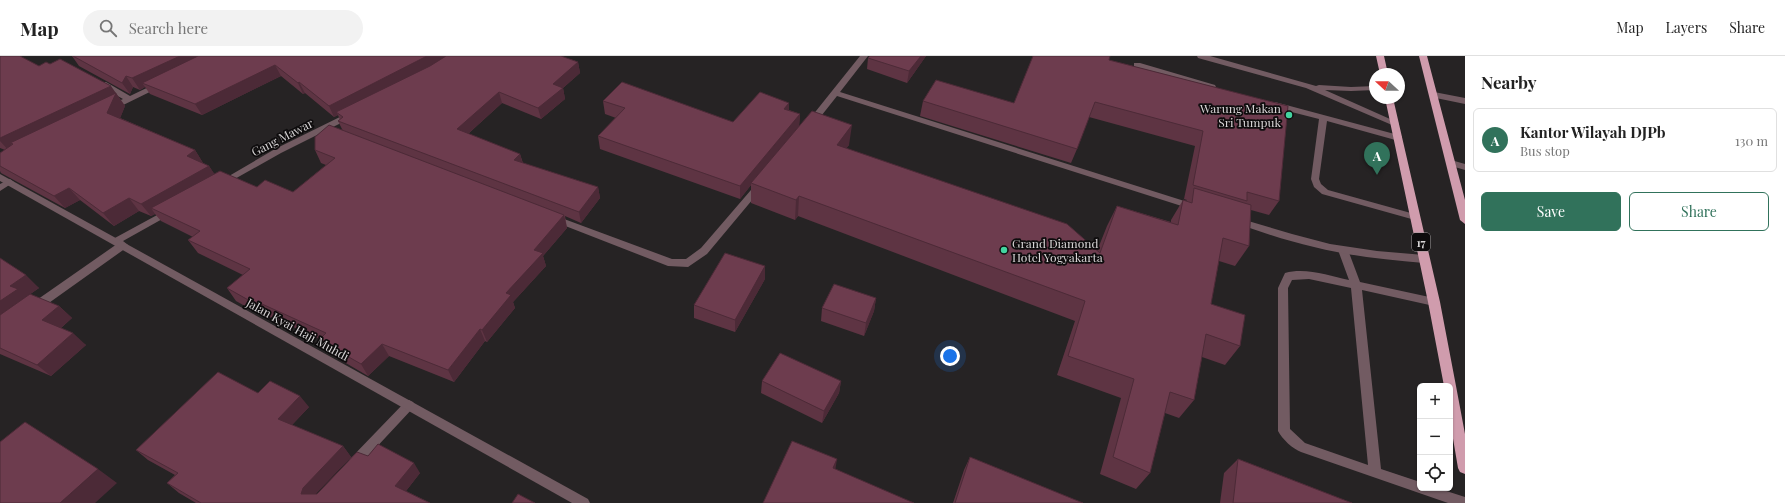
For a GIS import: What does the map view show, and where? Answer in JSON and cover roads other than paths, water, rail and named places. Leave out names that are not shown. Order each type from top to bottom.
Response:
[{"type":"highway","points":[[1380,56],[1383,68]]},
{"type":"highway","points":[[1423,56],[1465,220]]},
{"type":"highway","name":"17","points":[[1391,104],[1434,302],[1449,383]]},
{"type":"highway","name":"17","points":[[1453,402],[1465,468]]},
{"type":"street","points":[[805,130],[836,94],[864,56]]},
{"type":"street","points":[[1201,56],[1309,86],[1395,123]]},
{"type":"street","points":[[1137,66],[1219,88]]},
{"type":"street","points":[[101,113],[171,79]]},
{"type":"street","points":[[95,80],[129,99]]},
{"type":"street","points":[[1309,86],[1351,89],[1369,88]]},
{"type":"street","points":[[836,94],[1201,209]]},
{"type":"street","points":[[1434,95],[1465,101]]},
{"type":"street","points":[[1263,101],[1398,138]]},
{"type":"street","name":"Gang Mawar","points":[[211,188],[278,151],[356,112]]},
{"type":"street","points":[[1323,118],[1315,179],[1317,185],[1325,192],[1415,217]]},
{"type":"street","points":[[323,129],[338,135]]},
{"type":"street","points":[[1451,164],[1465,167]]},
{"type":"street","name":"Jalan Kyai Haji Muhdi","points":[[0,176],[584,503]]},
{"type":"street","points":[[545,215],[671,263],[688,264],[704,251],[714,240],[765,179]]},
{"type":"street","points":[[0,188],[10,182]]},
{"type":"street","points":[[26,313],[120,243],[177,207]]},
{"type":"street","points":[[1232,219],[1300,240],[1344,250],[1395,257],[1424,259]]},
{"type":"street","points":[[1344,250],[1356,285],[1375,473]]},
{"type":"street","points":[[1417,487],[1301,447],[1284,430],[1283,288],[1289,276],[1309,275],[1434,302]]},
{"type":"street","points":[[348,470],[409,405]]},
{"type":"street","points":[[1429,491],[1465,503]]},
{"type":"place","name":"Warung Makan Sri Tumpuk","points":[[1289,115]]},
{"type":"place","name":"Kantor Wilayah DJPb","points":[[1377,175]]},
{"type":"place","name":"Grand Diamond Hotel Yogyakarta","points":[[1004,250]]}]
